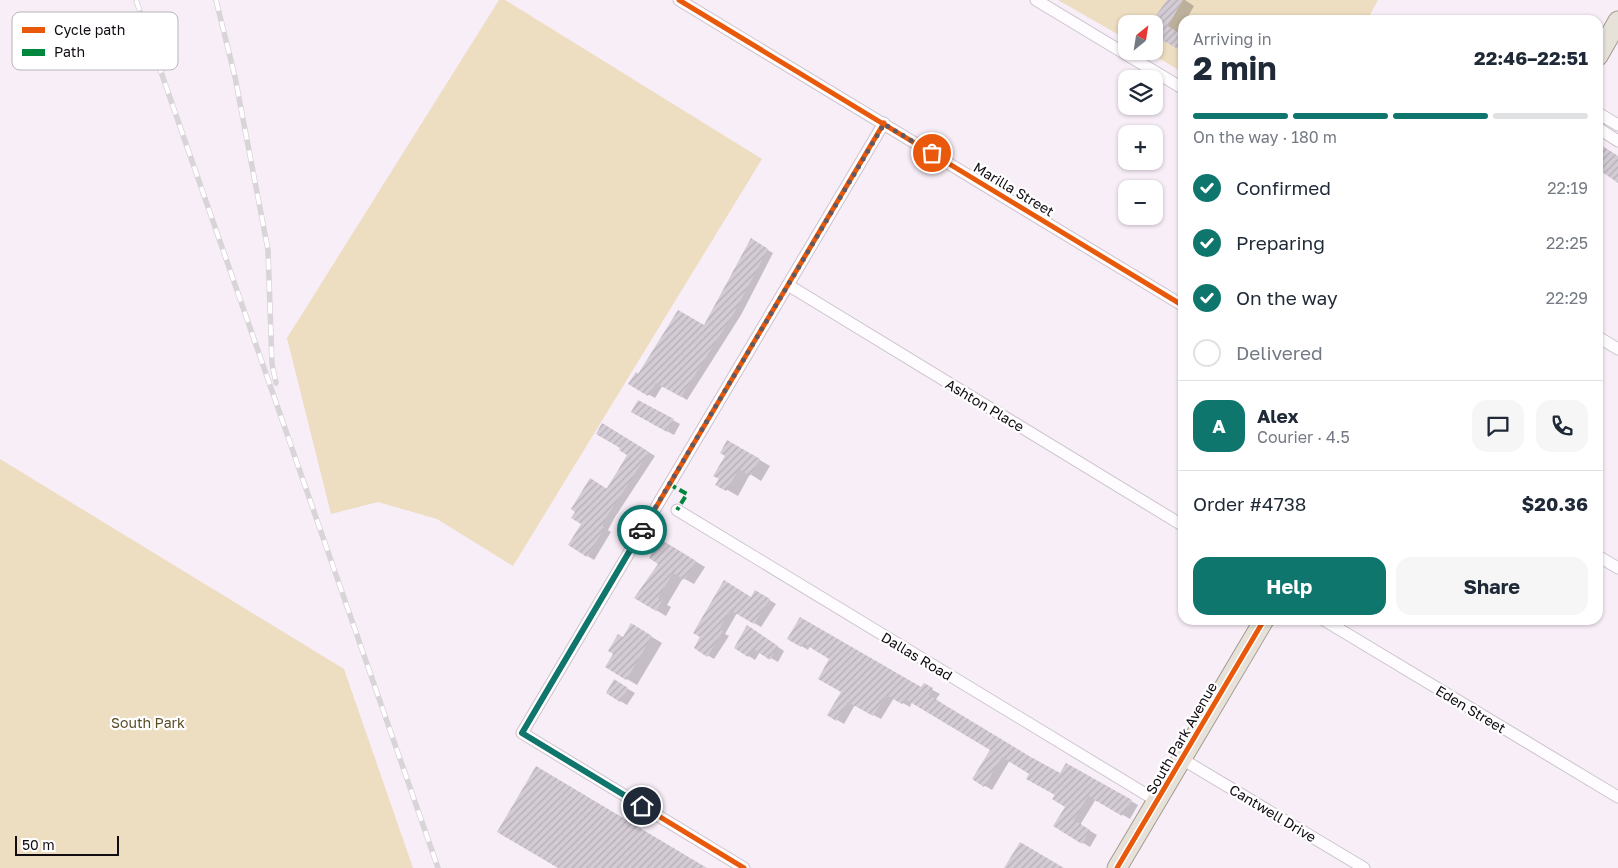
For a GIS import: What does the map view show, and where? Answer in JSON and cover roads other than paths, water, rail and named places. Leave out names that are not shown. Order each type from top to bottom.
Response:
[{"type":"main road","points":[[1603,47],[1618,21]]},
{"type":"main road","name":"South Park Avenue","points":[[1117,868],[1261,625]]},
{"type":"street","name":"Marilla Street","points":[[679,0],[1178,303]]},
{"type":"street","points":[[1036,0],[1178,86]]},
{"type":"street","points":[[1603,116],[1618,125]]},
{"type":"street","points":[[744,868],[522,733],[884,124]]},
{"type":"street","points":[[1603,131],[1618,141]]},
{"type":"street","name":"Ashton Place","points":[[788,285],[1178,523]]},
{"type":"street","points":[[1603,339],[1618,349]]},
{"type":"street","name":"Dallas Road","points":[[678,510],[1157,801]]},
{"type":"street","points":[[1603,559],[1618,568]]},
{"type":"street","name":"Eden Street","points":[[1332,625],[1618,797]]},
{"type":"street","name":"Cantwell Drive","points":[[1182,759],[1364,868]]},
{"type":"railway","points":[[136,0],[140,12]]},
{"type":"railway","points":[[216,0],[235,77],[268,250],[272,364],[276,383]]},
{"type":"railway","points":[[160,70],[438,868]]},
{"type":"park label","name":"South Park","points":[[148,722]]}]
